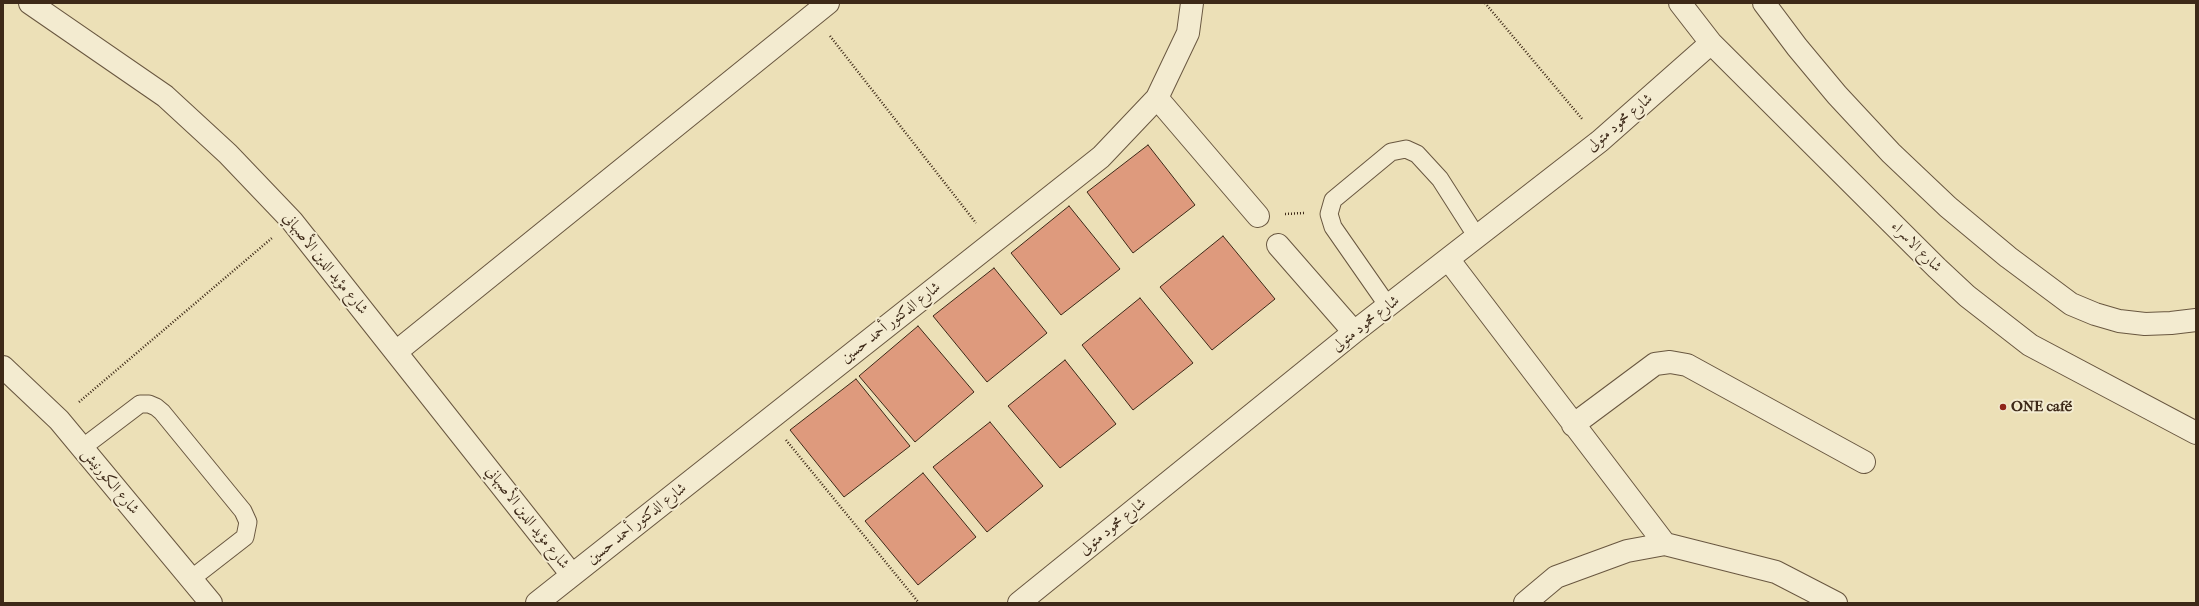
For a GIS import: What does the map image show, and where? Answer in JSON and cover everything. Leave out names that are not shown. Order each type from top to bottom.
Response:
[{"type":"street","name":"شارع مؤيد الدين الأصبهاني","points":[[30,3],[165,96],[228,154],[292,221],[572,575]]},
{"type":"street","name":"شارع الدكتور أحمد حسين","points":[[537,603],[1101,157],[1157,98],[1188,34],[1192,3]]},
{"type":"street","name":"شارع الاسراء","points":[[1680,3],[1711,43],[1967,296],[2030,345],[2196,433]]},
{"type":"street","points":[[1764,3],[1797,47],[1837,95],[1891,153],[1948,207],[2008,257],[2071,304],[2095,314],[2126,322],[2171,324],[2196,320]]},
{"type":"street","points":[[396,352],[820,9]]},
{"type":"street","name":"شارع محمود متولى","points":[[1019,603],[1354,332],[1600,141],[1711,43]]},
{"type":"street","points":[[1157,98],[1258,216]]},
{"type":"street","points":[[1278,245],[1354,332]]},
{"type":"street","points":[[1448,260],[1665,544]]},
{"type":"street","points":[[1573,425],[1655,364],[1670,362],[1687,365],[1864,462]]},
{"type":"street","name":"شارع الكورنيش","points":[[3,367],[59,420],[211,603]]},
{"type":"street","points":[[1525,603],[1556,577],[1627,550],[1665,544],[1776,572],[1836,603]]},
{"type":"lane","points":[[1388,306],[1333,228],[1329,214],[1333,200],[1391,152],[1406,149],[1417,154],[1440,179],[1477,237]]},
{"type":"lane","points":[[82,448],[140,404],[148,404],[162,412],[243,511],[248,522],[245,537],[191,579]]},
{"type":"path","points":[[1485,3],[1600,141]]},
{"type":"path","points":[[820,9],[992,244]]},
{"type":"path","points":[[1258,216],[1314,212],[1329,214]]},
{"type":"path","points":[[59,420],[292,221]]},
{"type":"path","points":[[769,420],[919,603]]},
{"type":"building","points":[[1148,145],[1195,205],[1133,253],[1087,192]]},
{"type":"building","points":[[1069,206],[1120,269],[1061,315],[1011,253]]},
{"type":"building","points":[[1223,236],[1275,299],[1212,350],[1160,287]]},
{"type":"building","points":[[994,268],[1047,333],[987,382],[933,316]]},
{"type":"building","points":[[1140,298],[1193,363],[1133,410],[1082,345]]},
{"type":"building","points":[[918,326],[974,392],[915,442],[859,376]]},
{"type":"building","points":[[1065,360],[1116,424],[1060,468],[1008,406]]},
{"type":"building","points":[[856,379],[910,446],[844,497],[790,430]]},
{"type":"building","points":[[990,422],[1043,486],[987,532],[933,467]]},
{"type":"building","points":[[923,473],[976,537],[918,585],[865,521]]},
{"type":"place","name":"ONE café","points":[[2003,407]]}]
